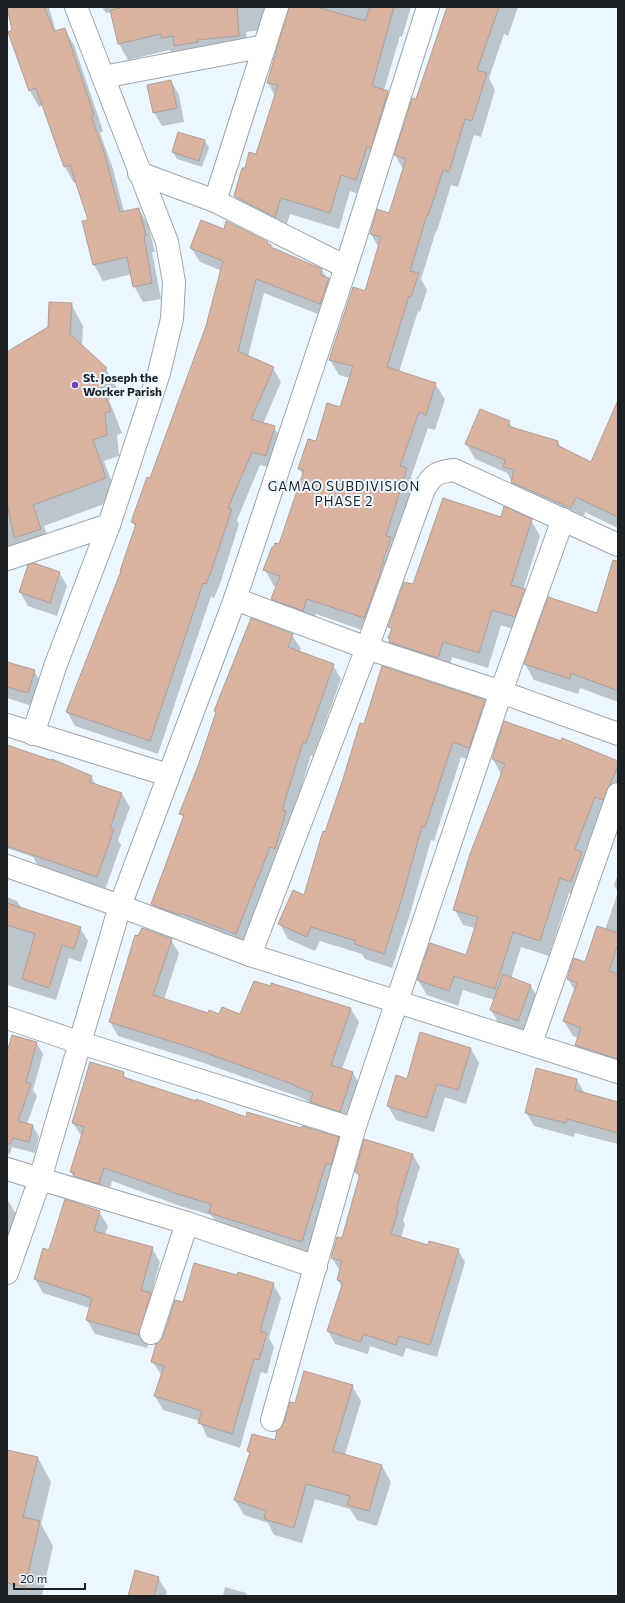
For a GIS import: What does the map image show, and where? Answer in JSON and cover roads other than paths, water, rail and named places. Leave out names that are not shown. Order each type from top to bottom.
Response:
[{"type":"street","points":[[33,734],[56,664],[109,525],[159,373],[172,319],[174,282],[167,242],[76,7]]},
{"type":"street","points":[[215,201],[277,7]]},
{"type":"street","points":[[7,1272],[40,1179],[120,906],[235,599],[346,267],[428,7]]},
{"type":"street","points":[[103,77],[265,46]]},
{"type":"street","points":[[139,173],[215,201],[346,267]]},
{"type":"street","points":[[250,955],[367,648],[424,489],[431,478],[441,472],[454,470],[563,518],[618,545]]},
{"type":"street","points":[[272,1420],[354,1129],[500,692],[563,518]]},
{"type":"street","points":[[7,559],[109,525]]},
{"type":"street","points":[[235,599],[367,648],[500,692],[618,734]]},
{"type":"street","points":[[7,725],[168,775]]},
{"type":"street","points":[[531,1043],[618,794]]},
{"type":"street","points":[[7,866],[120,906],[250,955],[531,1043],[618,1072]]},
{"type":"street","points":[[7,1018],[81,1043],[354,1129]]},
{"type":"street","points":[[7,1169],[187,1222],[316,1266]]},
{"type":"street","points":[[151,1333],[187,1222]]},
{"type":"place","name":"St. Joseph the Worker Parish","points":[[75,385]]},
{"type":"district","name":"GAMAO SUBDIVISION PHASE 2","points":[[344,494]]}]
